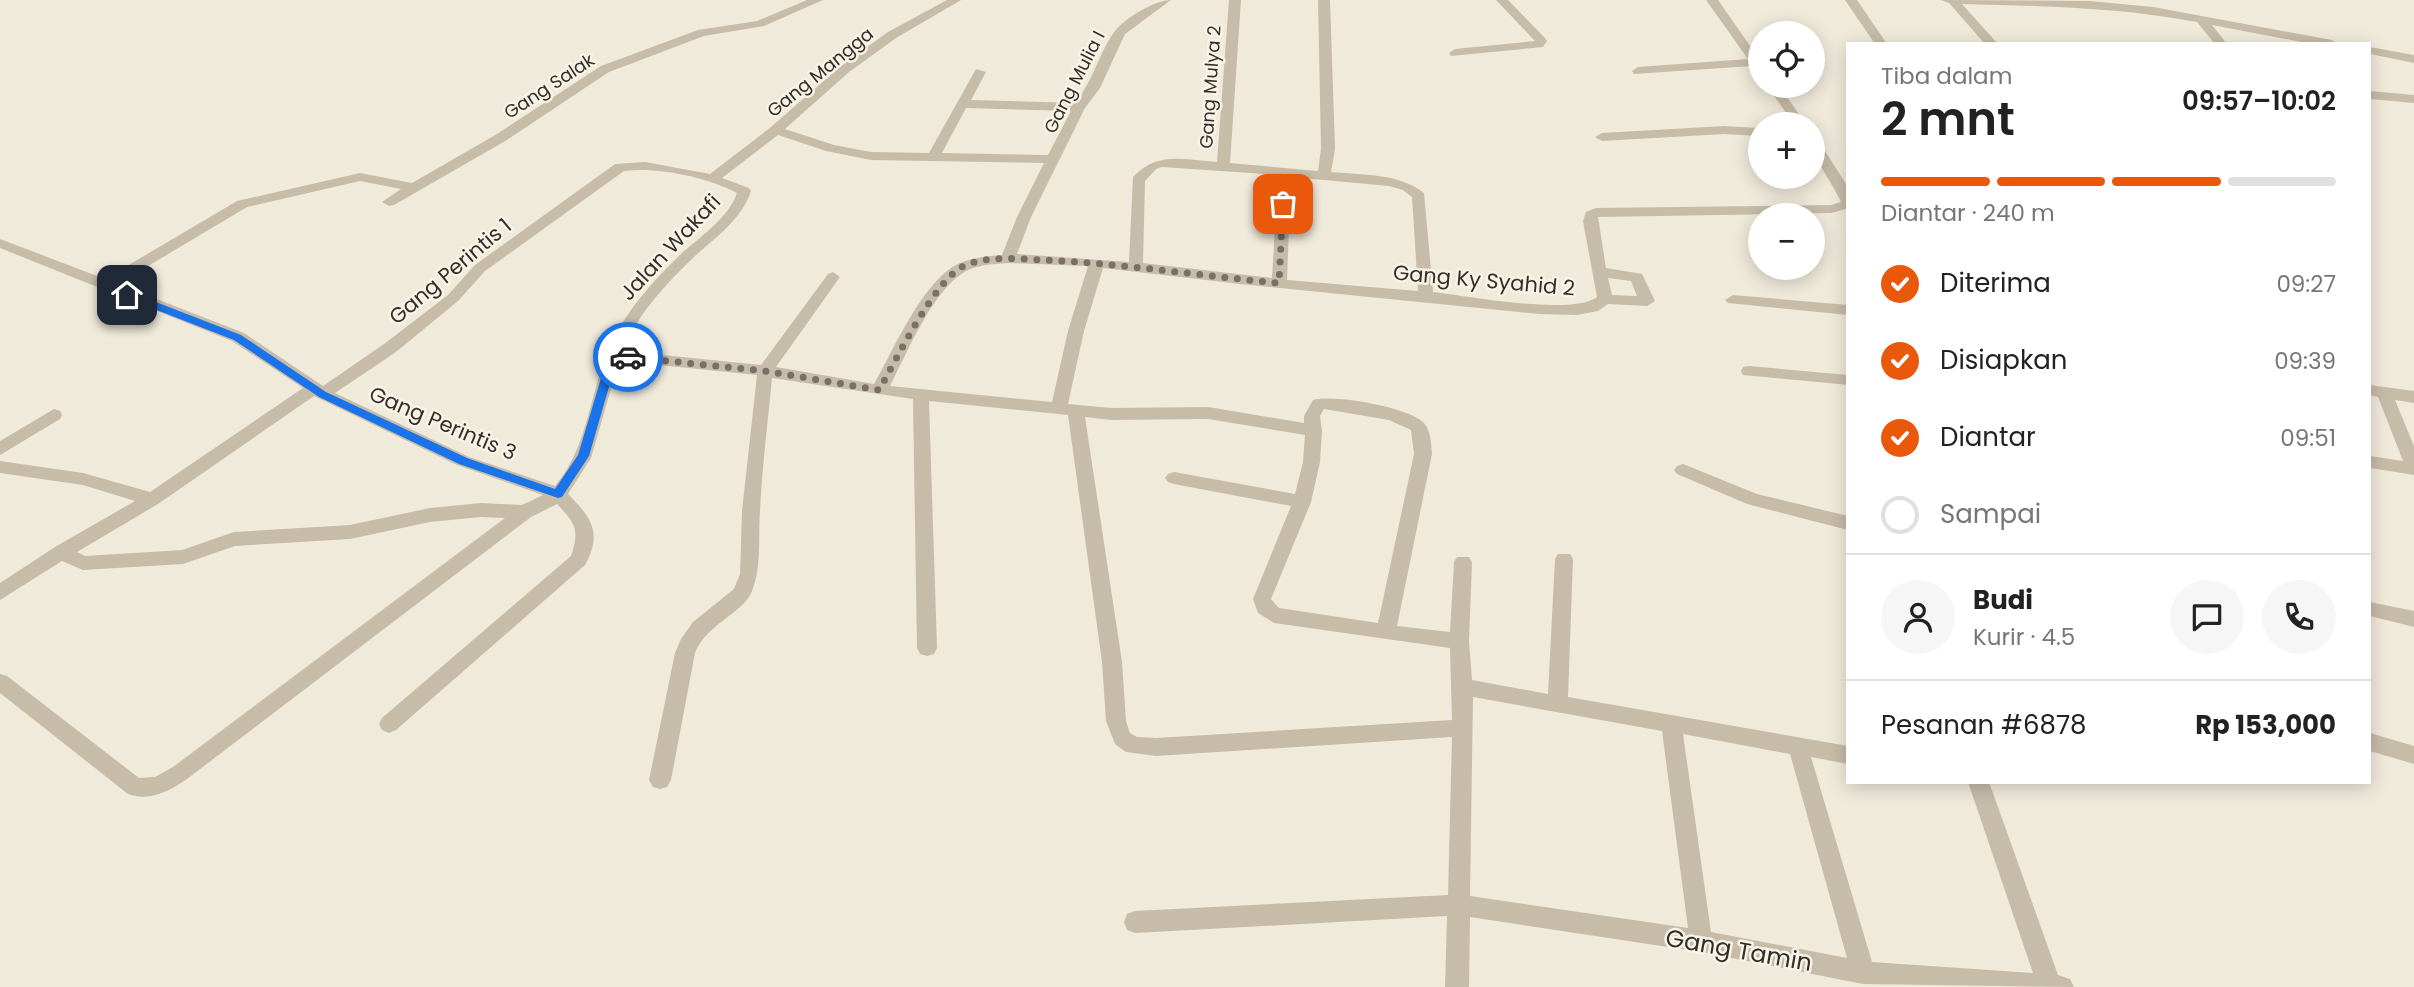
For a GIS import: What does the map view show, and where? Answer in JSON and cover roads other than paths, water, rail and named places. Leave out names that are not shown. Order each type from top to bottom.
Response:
[{"type":"street","name":"Gang Salak","points":[[389,202],[502,137],[605,69],[702,33],[760,24],[817,0]]},
{"type":"street","name":"Gang Mangga","points":[[712,178],[776,130],[845,69],[892,35],[955,0]]},
{"type":"street","name":"Gang Mulia I","points":[[1008,259],[1024,217],[1079,107],[1094,88],[1120,32],[1165,0]]},
{"type":"street","name":"Gang Mulya 2","points":[[1136,266],[1138,180],[1143,172],[1162,163],[1223,166],[1236,0]]},
{"type":"street","points":[[1324,0],[1328,149],[1324,175]]},
{"type":"street","points":[[1455,53],[1539,44],[1541,41],[1538,37],[1502,0]]},
{"type":"street","points":[[1712,0],[1748,51]]},
{"type":"street","points":[[1851,0],[1880,42]]},
{"type":"street","points":[[1950,0],[2090,4],[2201,19],[2322,42]]},
{"type":"street","points":[[1950,0],[1990,42]]},
{"type":"street","points":[[2201,19],[2219,42]]},
{"type":"street","points":[[2371,51],[2414,59]]},
{"type":"street","points":[[1638,71],[1748,66]]},
{"type":"street","points":[[933,158],[980,72]]},
{"type":"street","points":[[2371,95],[2414,99]]},
{"type":"street","points":[[961,104],[1079,107]]},
{"type":"street","points":[[776,130],[831,148],[871,156],[1054,159]]},
{"type":"street","points":[[1602,137],[1724,130],[1748,131]]},
{"type":"street","name":"Gang Ky Syahid 2","points":[[1825,158],[1843,180]]},
{"type":"street","name":"Gang Perintis 1","points":[[0,593],[61,552],[152,499],[390,348],[453,298],[480,268],[620,167],[636,164],[712,178]]},
{"type":"street","points":[[1223,166],[1389,182],[1408,187],[1419,196],[1426,296]]},
{"type":"street","points":[[1279,283],[1285,172]]},
{"type":"street","points":[[104,286],[242,204],[360,177],[415,188]]},
{"type":"street","name":"Jalan Wakafi","points":[[613,355],[624,331],[639,309],[679,263],[743,198],[744,191],[738,186],[712,178]]},
{"type":"street","name":"Gang Ky Syahid 2","points":[[1097,262],[1560,311],[1593,308],[1605,299],[1590,221],[1591,215],[1597,212],[1832,209],[1846,204]]},
{"type":"street","points":[[0,243],[238,337],[319,391]]},
{"type":"street","points":[[879,390],[936,293],[962,267],[975,262],[1008,259],[1097,262],[1076,331],[1068,409],[1112,662],[1116,721],[1122,738],[1133,746],[1156,747],[1461,728]]},
{"type":"street","points":[[1600,272],[1637,277],[1647,301],[1605,299]]},
{"type":"street","points":[[660,780],[685,653],[691,639],[700,627],[742,593],[749,574],[751,511],[765,371],[833,276]]},
{"type":"street","points":[[1733,300],[1846,310]]},
{"type":"street","points":[[0,682],[135,787],[158,786],[180,773],[525,512],[558,494],[583,456],[613,355],[765,371],[879,390],[1068,409],[1131,415],[1208,412],[1314,432]]},
{"type":"street","points":[[1749,371],[1846,380]]},
{"type":"street","name":"Gang Perintis 3","points":[[319,391],[463,461],[558,494]]},
{"type":"street","points":[[2377,391],[2414,397]]},
{"type":"street","points":[[2377,391],[2414,468]]},
{"type":"street","points":[[921,394],[927,648]]},
{"type":"street","points":[[1386,632],[1423,454],[1422,437],[1416,425],[1400,418],[1329,403],[1319,404],[1312,416],[1314,432],[1302,502],[1262,599],[1265,608],[1275,615],[1386,632],[1459,641]]},
{"type":"street","points":[[0,449],[54,415]]},
{"type":"street","points":[[2371,462],[2414,468]]},
{"type":"street","points":[[0,467],[83,479],[152,499]]},
{"type":"street","points":[[1683,470],[1753,499],[1846,522]]},
{"type":"street","points":[[1174,478],[1302,502]]},
{"type":"street","points":[[389,724],[579,560],[586,538],[581,518],[558,494]]},
{"type":"street","points":[[61,552],[83,563],[183,556],[234,539],[350,532],[430,515],[481,510],[525,512]]},
{"type":"street","points":[[1558,703],[1564,559]]},
{"type":"street","points":[[1457,987],[1463,687],[1459,641],[1463,562]]},
{"type":"street","points":[[2371,609],[2414,619]]},
{"type":"street","points":[[1463,687],[1846,755]]},
{"type":"street","points":[[1671,724],[1701,941]]},
{"type":"street","points":[[2371,742],[2414,755]]},
{"type":"street","points":[[1798,747],[1863,973]]},
{"type":"street","points":[[1979,784],[2054,987]]},
{"type":"street","name":"Gang Tamin","points":[[1135,922],[1459,905],[1701,941],[1863,973],[2054,987]]}]
